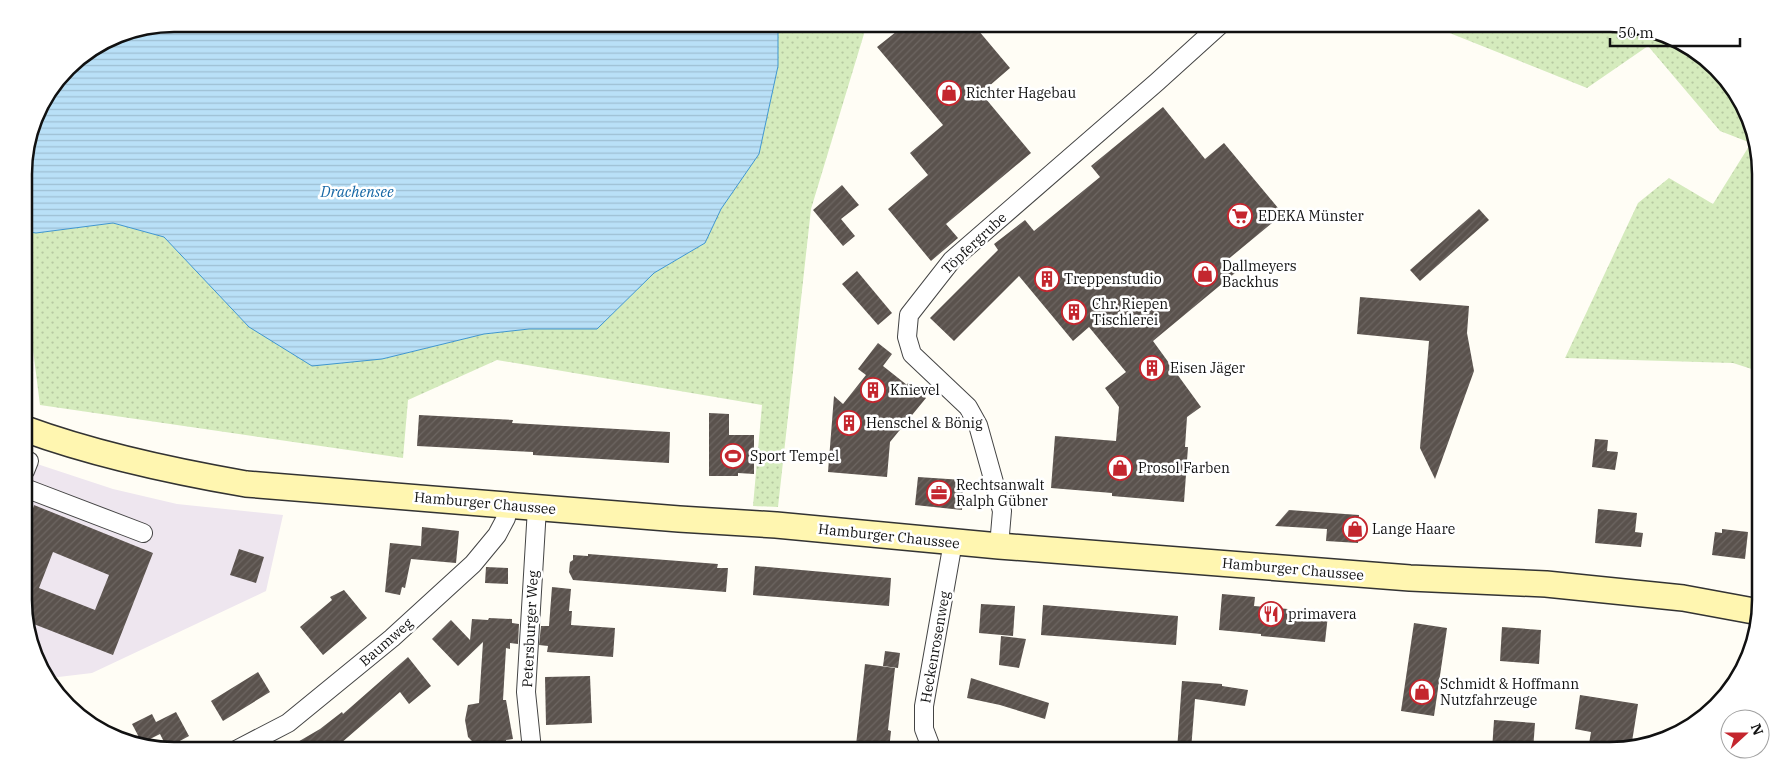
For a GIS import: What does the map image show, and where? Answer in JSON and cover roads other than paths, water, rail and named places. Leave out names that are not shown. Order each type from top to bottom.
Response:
[{"type":"main road","name":"Hamburger Chaussee","points":[[32,431],[122,459],[184,474],[246,484],[776,525],[1000,546],[1410,578],[1546,584],[1683,598],[1752,611]]},
{"type":"street","name":"Töpfergrube","points":[[1000,546],[1002,511],[978,425],[968,407],[912,354],[907,337],[909,315],[952,260],[1212,32]]},
{"type":"street","points":[[32,491],[142,533]]},
{"type":"street","name":"Baumweg","points":[[252,742],[288,723],[392,638],[473,564],[497,536],[506,518],[508,505]]},
{"type":"street","name":"Petersburger Weg","points":[[531,742],[526,692],[537,508]]},
{"type":"street","name":"Heckenrosenweg","points":[[929,741],[924,729],[924,706],[953,542]]},
{"type":"water","name":"Drachensee","points":[[174,32],[778,32],[778,66],[759,154],[721,209],[705,243],[654,273],[597,329],[529,329],[484,334],[382,359],[312,366],[249,327],[164,237],[113,223],[33,232],[34,156],[37,138],[51,103],[81,68],[103,51],[147,35]]},
{"type":"place","name":"Richter Hagebau","points":[[949,93]]},
{"type":"place","name":"EDEKA Münster","points":[[1240,216]]},
{"type":"place","name":"Dallmeyers Backhus","points":[[1205,274]]},
{"type":"place","name":"Treppenstudio","points":[[1047,279]]},
{"type":"place","name":"Chr. Riepen Tischlerei","points":[[1074,312]]},
{"type":"place","name":"Eisen Jäger","points":[[1152,368]]},
{"type":"place","name":"Knievel","points":[[873,390]]},
{"type":"place","name":"Henschel & Bönig","points":[[849,423]]},
{"type":"place","name":"Sport Tempel","points":[[733,456]]},
{"type":"place","name":"Prosol Farben","points":[[1120,468]]},
{"type":"place","name":"Rechtsanwalt Ralph Gübner","points":[[939,493]]},
{"type":"place","name":"Lange Haare","points":[[1355,529]]},
{"type":"place","name":"primavera","points":[[1271,614]]},
{"type":"place","name":"Schmidt & Hoffmann Nutzfahrzeuge","points":[[1422,692]]}]
